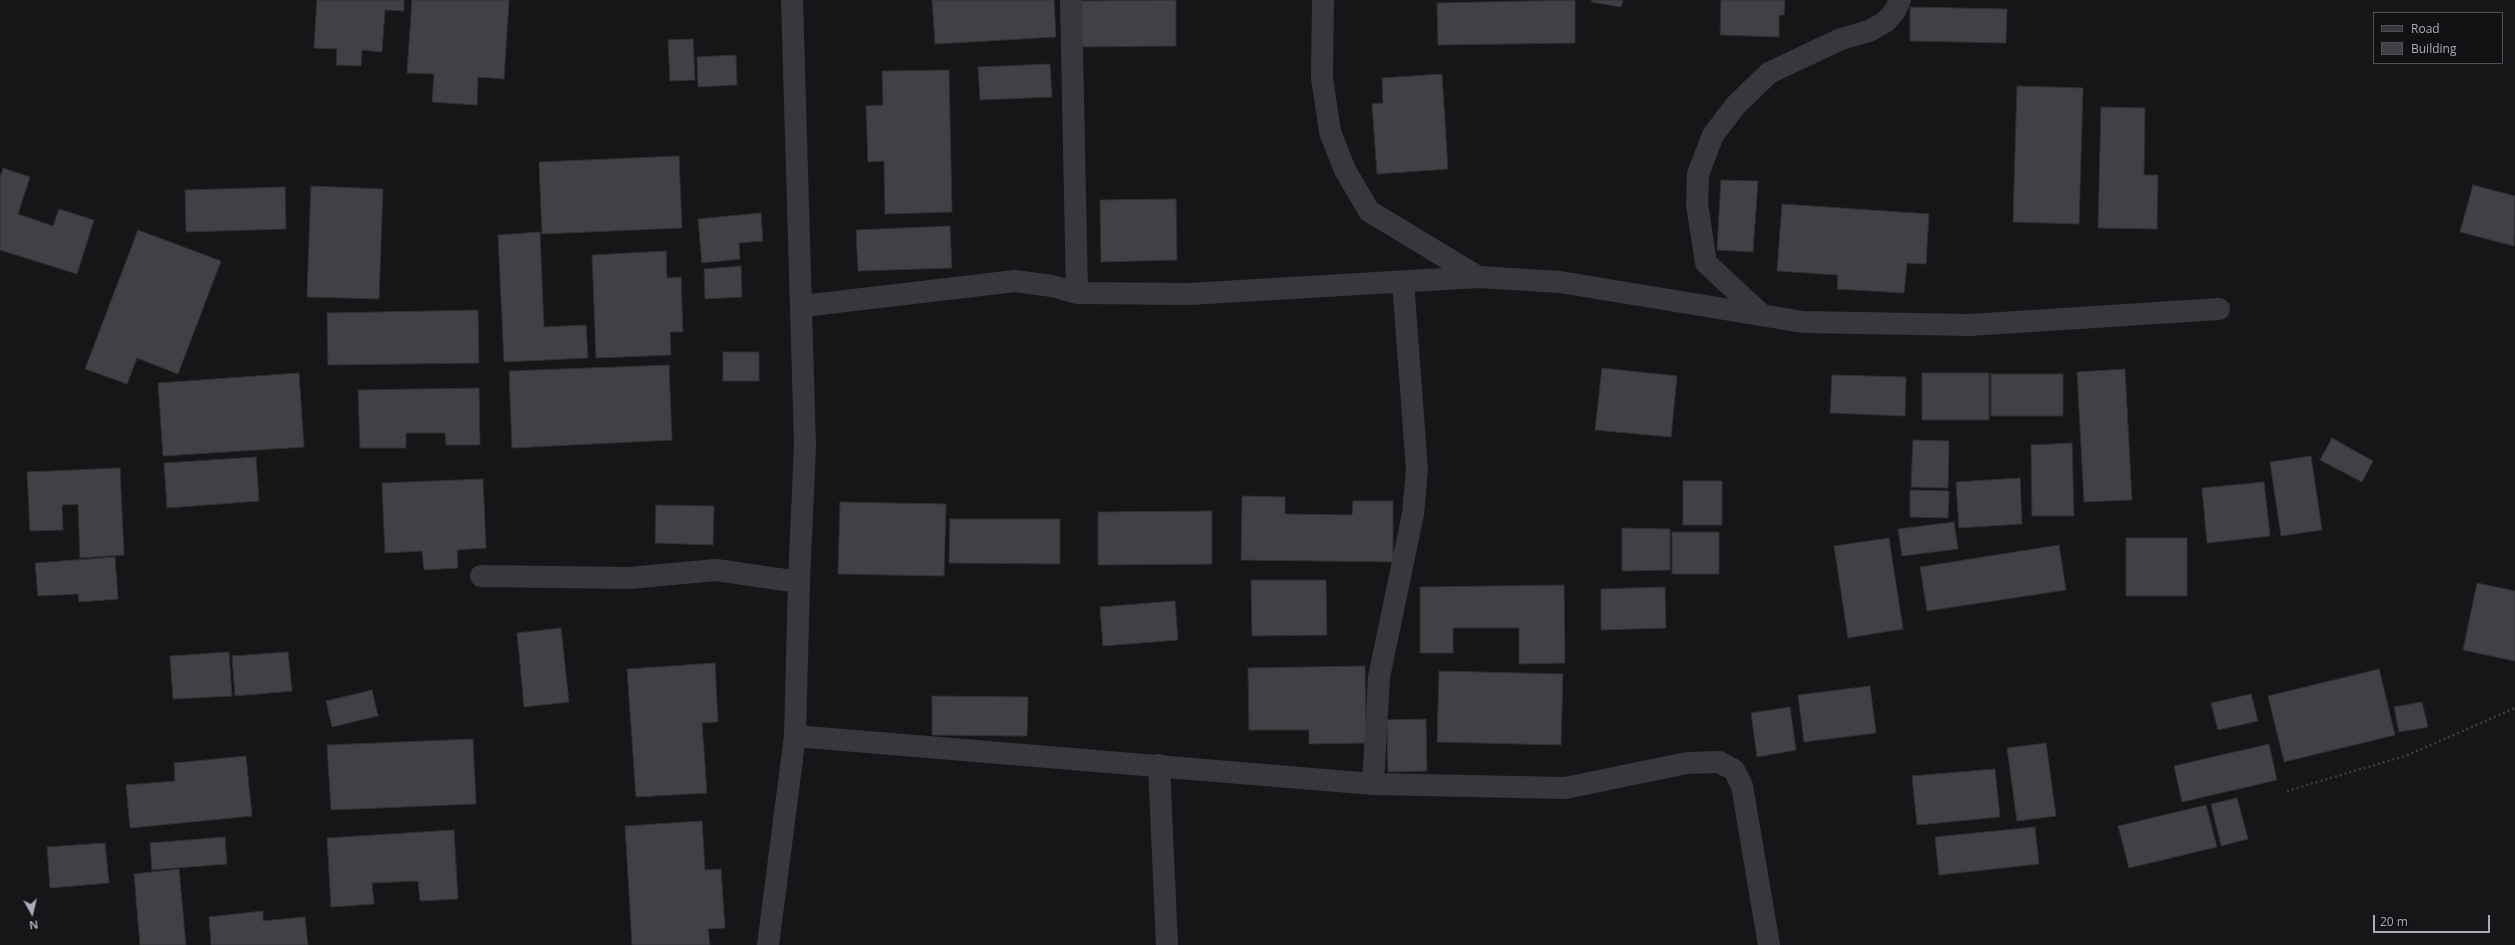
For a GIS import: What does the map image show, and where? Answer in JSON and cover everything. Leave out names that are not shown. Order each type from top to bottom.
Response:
[{"type":"street","points":[[768,945],[795,736],[799,582],[806,444],[803,306],[792,0]]},
{"type":"street","points":[[1071,0],[1077,294]]},
{"type":"street","points":[[1323,0],[1322,78],[1330,132],[1345,170],[1369,211],[1478,277]]},
{"type":"street","points":[[1762,315],[1706,263],[1697,204],[1698,174],[1713,135],[1736,105],[1769,74],[1841,39],[1869,31],[1885,22],[1895,11],[1900,0]]},
{"type":"street","points":[[803,306],[1016,281],[1052,286],[1077,294],[1189,294],[1478,277],[1560,282],[1803,322],[1970,325],[2219,309]]},
{"type":"street","points":[[1373,784],[1379,677],[1413,514],[1417,470],[1403,282]]},
{"type":"street","points":[[480,576],[629,578],[716,570],[799,582]]},
{"type":"street","points":[[795,736],[1159,765],[1373,784],[1565,788],[1686,763],[1719,762],[1734,770],[1742,786],[1769,945]]},
{"type":"street","points":[[1159,765],[1167,945]]},
{"type":"path","points":[[2287,790],[2408,755],[2515,708]]},
{"type":"building","points":[[317,0],[404,0],[404,11],[385,10],[382,52],[362,50],[361,66],[336,65],[337,49],[314,48]]},
{"type":"building","points":[[412,0],[509,0],[504,79],[478,77],[477,105],[432,102],[434,74],[407,73]]},
{"type":"building","points":[[932,0],[1054,0],[1056,37],[935,44]]},
{"type":"building","points":[[1176,0],[1176,46],[1077,47],[1077,1]]},
{"type":"building","points":[[1575,0],[1575,43],[1438,45],[1437,3]]},
{"type":"building","points":[[1592,0],[1623,0],[1621,7],[1591,2]]},
{"type":"building","points":[[1721,0],[1785,0],[1784,15],[1779,15],[1779,37],[1720,35]]},
{"type":"building","points":[[1910,7],[2007,9],[2006,43],[1910,41]]},
{"type":"building","points":[[693,39],[695,80],[670,81],[668,40]]},
{"type":"building","points":[[736,55],[737,85],[698,87],[697,57]]},
{"type":"building","points":[[1050,64],[1052,97],[980,100],[978,67]]},
{"type":"building","points":[[949,70],[952,212],[885,214],[884,161],[868,162],[866,106],[883,105],[882,71]]},
{"type":"building","points":[[1442,74],[1448,169],[1377,174],[1372,104],[1383,103],[1382,78]]},
{"type":"building","points":[[2017,86],[2083,88],[2079,224],[2013,222]]},
{"type":"building","points":[[2101,107],[2145,108],[2144,175],[2158,175],[2157,229],[2098,228]]},
{"type":"building","points":[[679,156],[682,228],[542,234],[539,162]]},
{"type":"building","points":[[3,168],[30,177],[18,214],[53,226],[59,209],[94,220],[77,274],[0,250],[0,177]]},
{"type":"building","points":[[1721,180],[1758,181],[1753,252],[1717,250]]},
{"type":"building","points":[[2473,185],[2515,196],[2514,246],[2460,232]]},
{"type":"building","points":[[311,186],[383,189],[379,299],[307,297]]},
{"type":"building","points":[[285,187],[286,229],[186,232],[185,190]]},
{"type":"building","points":[[1176,199],[1177,260],[1101,262],[1100,200]]},
{"type":"building","points":[[1782,204],[1929,214],[1926,264],[1907,263],[1904,293],[1837,289],[1838,275],[1777,271]]},
{"type":"building","points":[[761,213],[763,241],[739,243],[740,259],[702,263],[698,219]]},
{"type":"building","points":[[950,226],[952,268],[858,271],[856,230]]},
{"type":"building","points":[[138,230],[221,261],[178,374],[137,358],[127,384],[85,369]]},
{"type":"building","points":[[540,232],[544,327],[586,325],[588,358],[504,362],[498,235]]},
{"type":"building","points":[[666,251],[667,278],[681,277],[683,332],[670,332],[671,355],[596,358],[592,255]]},
{"type":"building","points":[[741,266],[742,297],[705,299],[704,269]]},
{"type":"building","points":[[478,310],[479,363],[328,365],[327,313]]},
{"type":"building","points":[[723,352],[759,352],[759,381],[723,381]]},
{"type":"building","points":[[669,365],[672,440],[512,448],[509,371]]},
{"type":"building","points":[[1602,368],[1677,376],[1671,437],[1595,430]]},
{"type":"building","points":[[2125,369],[2132,500],[2084,502],[2077,372]]},
{"type":"building","points":[[299,373],[304,447],[163,456],[158,383]]},
{"type":"building","points":[[1922,373],[1989,373],[1989,420],[1922,420]]},
{"type":"building","points":[[1991,374],[2063,374],[2063,416],[1991,416]]},
{"type":"building","points":[[1832,375],[1906,377],[1905,416],[1830,413]]},
{"type":"building","points":[[479,388],[480,445],[446,445],[445,433],[406,433],[406,448],[360,448],[358,390]]},
{"type":"building","points":[[2332,438],[2373,461],[2362,482],[2320,460]]},
{"type":"building","points":[[1913,440],[1949,441],[1948,488],[1911,487]]},
{"type":"building","points":[[2072,443],[2074,516],[2032,516],[2031,445]]},
{"type":"building","points":[[2311,456],[2322,530],[2281,536],[2270,462]]},
{"type":"building","points":[[256,457],[259,501],[167,508],[164,463]]},
{"type":"building","points":[[120,468],[124,555],[80,558],[78,504],[62,505],[63,530],[30,531],[27,472]]},
{"type":"building","points":[[2020,478],[2022,524],[1959,528],[1956,482]]},
{"type":"building","points":[[483,479],[486,548],[457,550],[458,568],[424,570],[422,551],[385,553],[382,483]]},
{"type":"building","points":[[1683,481],[1722,481],[1722,525],[1683,525]]},
{"type":"building","points":[[2264,482],[2270,536],[2207,543],[2202,488]]},
{"type":"building","points":[[1910,490],[1949,491],[1948,518],[1910,517]]},
{"type":"building","points":[[1242,496],[1285,497],[1285,514],[1352,515],[1353,501],[1393,501],[1393,562],[1241,560]]},
{"type":"building","points":[[840,502],[946,504],[944,576],[838,574]]},
{"type":"building","points":[[656,505],[714,506],[713,545],[655,543]]},
{"type":"building","points":[[1212,511],[1212,564],[1098,565],[1098,512]]},
{"type":"building","points":[[950,519],[1060,519],[1060,564],[949,563]]},
{"type":"building","points":[[1954,522],[1958,549],[1902,556],[1898,529]]},
{"type":"building","points":[[1622,528],[1670,529],[1670,570],[1622,571]]},
{"type":"building","points":[[1672,532],[1719,532],[1719,574],[1672,574]]},
{"type":"building","points":[[1889,538],[1903,629],[1848,638],[1834,546]]},
{"type":"building","points":[[2126,538],[2187,538],[2187,596],[2126,596]]},
{"type":"building","points":[[2059,545],[2066,590],[1927,611],[1920,567]]},
{"type":"building","points":[[115,557],[118,599],[79,602],[78,594],[38,596],[35,563]]},
{"type":"building","points":[[1251,580],[1326,580],[1327,635],[1252,636]]},
{"type":"building","points":[[2477,583],[2515,591],[2515,661],[2463,650]]},
{"type":"building","points":[[1564,585],[1565,663],[1519,664],[1519,628],[1453,628],[1453,653],[1420,653],[1420,587]]},
{"type":"building","points":[[1665,587],[1666,628],[1601,630],[1601,589]]},
{"type":"building","points":[[1175,601],[1178,640],[1103,646],[1100,607]]},
{"type":"building","points":[[561,628],[569,702],[524,707],[517,633]]},
{"type":"building","points":[[229,652],[232,696],[173,699],[170,656]]},
{"type":"building","points":[[288,652],[292,691],[235,696],[232,656]]},
{"type":"building","points":[[715,663],[718,722],[702,723],[707,793],[636,797],[627,669]]},
{"type":"building","points":[[1365,666],[1366,743],[1309,744],[1309,730],[1249,730],[1248,668]]},
{"type":"building","points":[[2379,669],[2395,735],[2284,762],[2268,696]]},
{"type":"building","points":[[1439,671],[1563,674],[1561,745],[1437,742]]},
{"type":"building","points":[[1870,686],[1876,733],[1804,742],[1798,695]]},
{"type":"building","points":[[372,690],[378,716],[332,727],[326,701]]},
{"type":"building","points":[[2251,694],[2258,721],[2218,730],[2211,703]]},
{"type":"building","points":[[932,696],[1028,697],[1027,736],[932,735]]},
{"type":"building","points":[[2422,702],[2428,727],[2399,732],[2394,707]]},
{"type":"building","points":[[1790,707],[1796,750],[1757,757],[1751,713]]},
{"type":"building","points":[[1426,719],[1427,771],[1388,772],[1387,720]]},
{"type":"building","points":[[473,739],[476,804],[331,810],[327,745]]},
{"type":"building","points":[[2046,743],[2056,816],[2017,821],[2007,748]]},
{"type":"building","points":[[2269,744],[2277,780],[2182,802],[2174,766]]},
{"type":"building","points":[[246,756],[252,816],[130,828],[126,785],[175,781],[174,763]]},
{"type":"building","points":[[1995,769],[2000,817],[1917,825],[1912,776]]},
{"type":"building","points":[[2237,798],[2248,839],[2221,846],[2211,804]]},
{"type":"building","points":[[2206,805],[2217,847],[2129,868],[2118,826]]},
{"type":"building","points":[[702,821],[705,870],[721,869],[725,928],[708,929],[710,945],[632,945],[625,826]]},
{"type":"building","points":[[2035,827],[2039,864],[1939,875],[1935,837]]},
{"type":"building","points":[[454,830],[458,899],[420,901],[418,881],[372,883],[374,904],[331,907],[327,838]]},
{"type":"building","points":[[225,837],[227,864],[152,870],[150,843]]},
{"type":"building","points":[[105,843],[109,883],[50,888],[47,847]]},
{"type":"building","points":[[179,869],[186,945],[140,945],[134,874]]},
{"type":"building","points":[[263,911],[263,921],[305,917],[308,945],[211,945],[209,917]]}]
